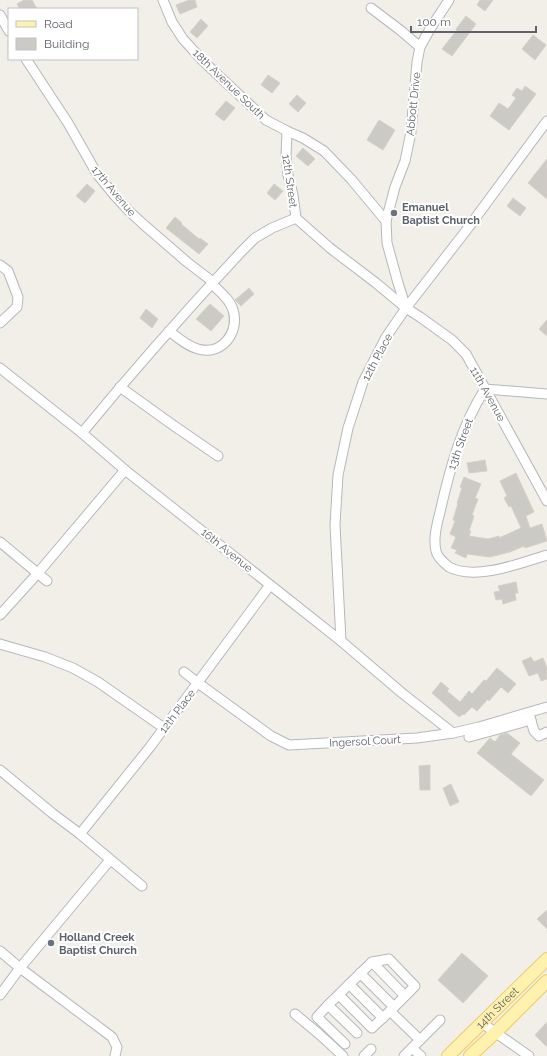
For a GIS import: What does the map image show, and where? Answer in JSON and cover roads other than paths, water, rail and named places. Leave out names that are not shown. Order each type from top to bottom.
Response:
[{"type":"main road","name":"14th Street","points":[[448,1056],[547,959]]},
{"type":"main road","name":"14th Street","points":[[470,1056],[547,981]]},
{"type":"street","name":"18th Avenue South","points":[[163,0],[172,22],[183,39],[202,60],[266,120],[303,138],[324,151],[351,179],[386,221]]},
{"type":"street","points":[[371,8],[420,47],[430,28],[449,0]]},
{"type":"street","points":[[0,15],[8,29]]},
{"type":"street","name":"Abbott Drive","points":[[386,221],[395,187],[405,161],[411,132],[417,62],[420,47]]},
{"type":"street","name":"17th Avenue","points":[[27,60],[68,123],[97,174],[115,196],[143,224],[212,283]]},
{"type":"street","name":"12th Place","points":[[340,641],[335,525],[338,475],[348,428],[363,382],[386,338],[406,308],[465,232],[547,121]]},
{"type":"street","name":"12th Street","points":[[82,433],[120,387],[240,252],[255,238],[272,228],[296,218],[286,156],[287,131]]},
{"type":"street","points":[[296,218],[330,248],[406,308]]},
{"type":"street","points":[[386,221],[387,243],[406,308]]},
{"type":"street","points":[[0,265],[8,271],[18,297],[17,307],[0,323]]},
{"type":"street","points":[[169,331],[185,343],[198,349],[211,351],[224,345],[233,332],[236,322],[233,308],[226,297],[212,283]]},
{"type":"street","name":"11th Avenue","points":[[406,308],[452,340],[466,354],[547,501]]},
{"type":"street","name":"16th Avenue","points":[[0,368],[453,733]]},
{"type":"street","points":[[120,387],[218,456]]},
{"type":"street","points":[[485,390],[547,394]]},
{"type":"street","name":"13th Street","points":[[485,390],[475,405],[460,439],[446,486],[435,534],[436,553],[448,566],[457,570],[476,572],[504,567],[547,555]]},
{"type":"street","points":[[0,615],[38,573],[125,470]]},
{"type":"street","points":[[0,542],[48,581]]},
{"type":"street","name":"12th Place","points":[[80,834],[164,728],[270,585]]},
{"type":"street","points":[[0,644],[45,657],[73,668],[98,682],[164,728]]},
{"type":"street","name":"Ingersol Court","points":[[184,672],[271,736],[289,745],[417,738],[453,733],[530,716],[547,707]]},
{"type":"street","points":[[469,737],[530,716],[534,731],[539,736],[547,732]]},
{"type":"street","points":[[0,770],[142,886]]},
{"type":"street","points":[[0,995],[20,968],[110,860]]},
{"type":"street","points":[[0,951],[20,968],[112,1037],[116,1052]]},
{"type":"street","points":[[339,995],[372,1028],[415,986],[390,959],[372,962],[349,984],[317,1017],[345,1044]]},
{"type":"street","points":[[372,962],[405,996]]},
{"type":"street","points":[[360,974],[420,1040]]},
{"type":"street","points":[[349,984],[383,1018]]},
{"type":"street","points":[[328,1005],[357,1033]]},
{"type":"street","points":[[295,1014],[343,1056]]},
{"type":"street","points":[[404,1056],[440,1020]]},
{"type":"street","points":[[482,1023],[529,1056]]},
{"type":"street","points":[[412,1048],[421,1056]]},
{"type":"street","points":[[364,1056],[371,1049]]},
{"type":"place","name":"Emanuel Baptist Church","points":[[394,213]]},
{"type":"place","name":"Holland Creek Baptist Church","points":[[51,943]]}]
